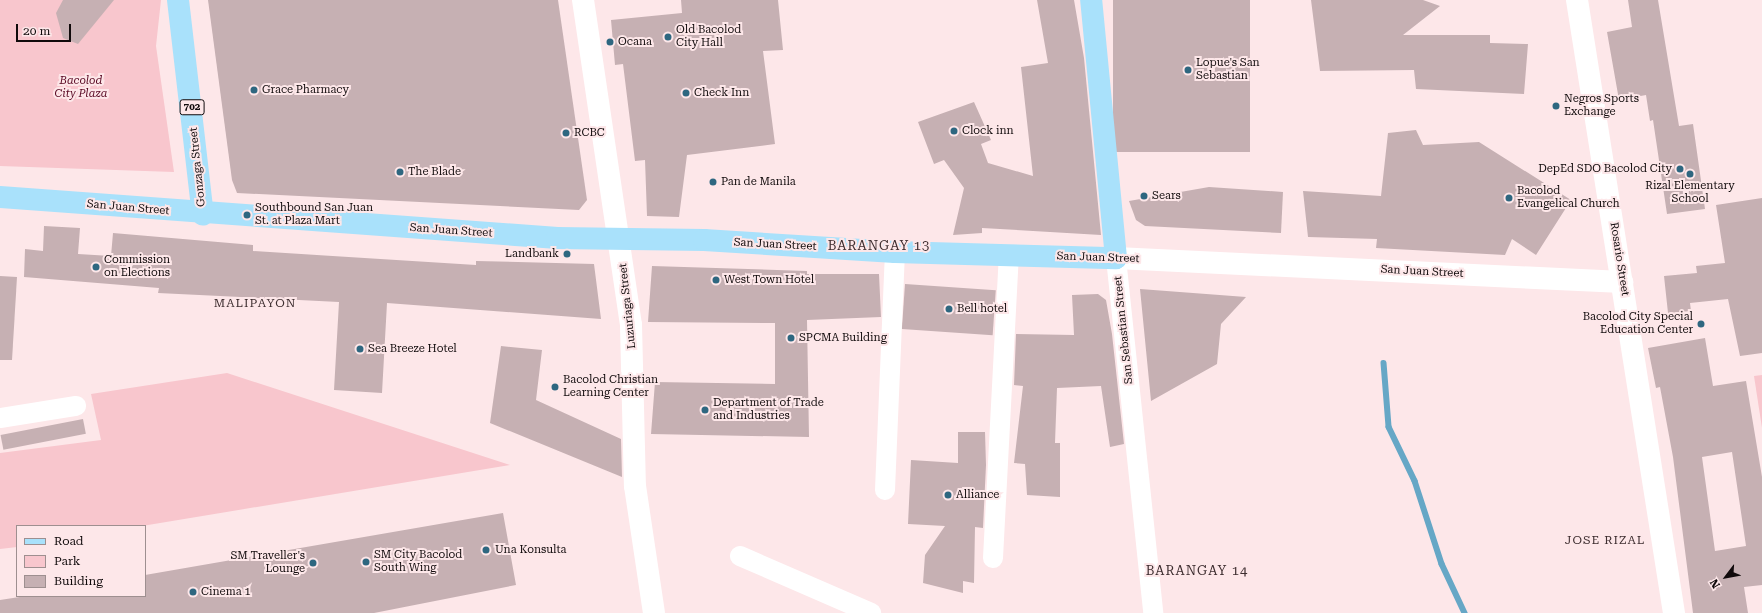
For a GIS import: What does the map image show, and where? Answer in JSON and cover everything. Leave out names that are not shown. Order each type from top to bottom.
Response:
[{"type":"main road","name":"Gonzaga Street","points":[[178,0],[203,214]]},
{"type":"main road","name":"San Sebastian Street","points":[[1091,0],[1116,258]]},
{"type":"main road","name":"San Juan Street","points":[[0,197],[203,214],[557,238],[620,238],[895,252],[1116,258]]},
{"type":"street","name":"Luzuriaga Street","points":[[583,0],[620,238],[633,350],[635,486],[654,613]]},
{"type":"street","name":"Rosario Street","points":[[1577,0],[1674,613]]},
{"type":"street","points":[[885,490],[895,252]]},
{"type":"street","points":[[993,558],[1009,256]]},
{"type":"street","name":"San Juan Street","points":[[1116,258],[1622,282]]},
{"type":"street","name":"San Sebastian Street","points":[[1116,258],[1153,613]]},
{"type":"street","points":[[0,418],[76,406]]},
{"type":"street","points":[[740,556],[871,613]]},
{"type":"green space","name":"Bacolod City Plaza","points":[[0,0],[161,0],[156,46],[174,172],[0,166]]},
{"type":"green space","points":[[227,373],[510,465],[146,525],[16,525],[16,547],[0,549],[0,453],[101,440],[91,394]]},
{"type":"green space","points":[[1762,375],[1762,428],[1754,376]]},
{"type":"building","points":[[63,0],[114,0],[78,44],[63,38],[56,13]]},
{"type":"building","points":[[208,0],[558,0],[587,200],[579,210],[237,193],[232,180]]},
{"type":"building","points":[[681,0],[778,0],[783,50],[763,51],[775,144],[687,155],[679,217],[647,216],[645,160],[635,161],[623,64],[615,65],[611,20],[682,13]]},
{"type":"building","points":[[1037,0],[1074,0],[1084,58],[1101,235],[982,228],[982,233],[953,235],[964,188],[944,160],[934,164],[918,122],[974,102],[991,140],[981,144],[988,163],[1033,176],[1021,67],[1048,63]]},
{"type":"building","name":"Lopue's San Sebastian","points":[[1113,0],[1250,0],[1250,152],[1113,152]]},
{"type":"building","points":[[1311,0],[1423,0],[1440,6],[1403,35],[1490,35],[1490,43],[1528,44],[1524,94],[1416,89],[1414,70],[1320,71]]},
{"type":"building","points":[[1628,0],[1658,0],[1679,126],[1693,124],[1705,209],[1667,214],[1653,120],[1650,121],[1646,95],[1619,100],[1607,32],[1632,27]]},
{"type":"building","points":[[1416,130],[1423,145],[1479,142],[1571,200],[1536,255],[1512,239],[1505,255],[1376,248],[1377,239],[1308,237],[1303,191],[1381,196],[1388,133]]},
{"type":"building","points":[[1209,187],[1283,192],[1281,233],[1145,226],[1136,220],[1129,201]]},
{"type":"building","points":[[1762,198],[1762,353],[1740,356],[1728,299],[1690,303],[1691,311],[1668,313],[1664,276],[1697,273],[1696,266],[1725,263],[1716,205]]},
{"type":"building","points":[[44,226],[80,228],[78,254],[111,256],[113,233],[253,245],[253,251],[476,265],[476,261],[594,264],[601,319],[387,303],[382,393],[334,390],[339,302],[158,293],[159,288],[24,277],[25,249],[43,251]]},
{"type":"building","name":"SPCMA Building","points":[[652,266],[807,271],[807,274],[879,274],[881,317],[807,320],[809,437],[651,434],[655,382],[775,384],[775,323],[648,322]]},
{"type":"building","points":[[0,276],[17,277],[12,360],[0,360]]},
{"type":"building","name":"Bell hotel","points":[[905,284],[996,290],[993,335],[902,329]]},
{"type":"building","points":[[1140,289],[1246,297],[1221,324],[1217,364],[1151,401]]},
{"type":"building","points":[[1098,294],[1106,300],[1112,334],[1124,444],[1110,447],[1101,386],[1057,388],[1055,443],[1060,443],[1060,497],[1027,495],[1025,464],[1014,463],[1023,386],[1014,385],[1016,334],[1074,335],[1072,295]]},
{"type":"building","points":[[1705,338],[1713,386],[1746,381],[1762,477],[1762,585],[1744,587],[1748,613],[1693,613],[1673,457],[1660,387],[1656,388],[1648,348]],"holes":[[[1732,452],[1746,546],[1715,551],[1702,457]]]},
{"type":"building","points":[[501,346],[542,350],[536,400],[621,439],[622,477],[490,423]]},
{"type":"building","points":[[83,419],[86,434],[3,450],[1,435]]},
{"type":"building","points":[[958,432],[985,432],[986,465],[983,528],[975,527],[974,583],[963,581],[963,593],[923,583],[925,555],[945,526],[908,524],[911,460],[958,463]]},
{"type":"building","name":"SM City Bacolod South Wing","points":[[503,513],[516,585],[374,613],[0,613],[0,600],[20,597],[146,597],[146,575]]},
{"type":"waterway","points":[[1384,363],[1389,427],[1415,481],[1442,564],[1465,613]]},
{"type":"place","name":"Old Bacolod City Hall","points":[[668,37]]},
{"type":"place","name":"Ocana","points":[[610,42]]},
{"type":"place","name":"Lopue's San Sebastian","points":[[1188,70]]},
{"type":"place","name":"Grace Pharmacy","points":[[254,90]]},
{"type":"place","name":"Check Inn","points":[[686,93]]},
{"type":"place","name":"Negros Sports Exchange","points":[[1556,106]]},
{"type":"place","name":"Clock inn","points":[[954,131]]},
{"type":"place","name":"RCBC","points":[[566,133]]},
{"type":"place","name":"DepEd SDO Bacolod City","points":[[1680,169]]},
{"type":"place","name":"The Blade","points":[[400,172]]},
{"type":"place","name":"Rizal Elementary School","points":[[1690,174]]},
{"type":"place","name":"Pan de Manila","points":[[713,182]]},
{"type":"place","name":"Sears","points":[[1144,196]]},
{"type":"place","name":"Bacolod Evangelical Church","points":[[1509,198]]},
{"type":"place","name":"Southbound San Juan St. at Plaza Mart","points":[[247,215]]},
{"type":"place","name":"Landbank","points":[[567,254]]},
{"type":"place","name":"Commission on Elections","points":[[96,267]]},
{"type":"place","name":"West Town Hotel","points":[[716,280]]},
{"type":"place","name":"Bell hotel","points":[[949,309]]},
{"type":"place","name":"Bacolod City Special Education Center","points":[[1701,324]]},
{"type":"place","name":"SPCMA Building","points":[[791,338]]},
{"type":"place","name":"Sea Breeze Hotel","points":[[360,349]]},
{"type":"place","name":"Bacolod Christian Learning Center","points":[[555,387]]},
{"type":"place","name":"Department of Trade and Industries","points":[[705,410]]},
{"type":"place","name":"Alliance","points":[[948,495]]},
{"type":"place","name":"Una Konsulta","points":[[486,550]]},
{"type":"place","name":"SM City Bacolod South Wing","points":[[366,562]]},
{"type":"place","name":"SM Traveller's Lounge","points":[[313,563]]},
{"type":"place","name":"Cinema 1","points":[[193,592]]},
{"type":"district","name":"BARANGAY 13","points":[[879,246]]},
{"type":"district","name":"MALIPAYON","points":[[255,304]]},
{"type":"district","name":"JOSE RIZAL","points":[[1605,541]]},
{"type":"district","name":"BARANGAY 14","points":[[1197,571]]}]
